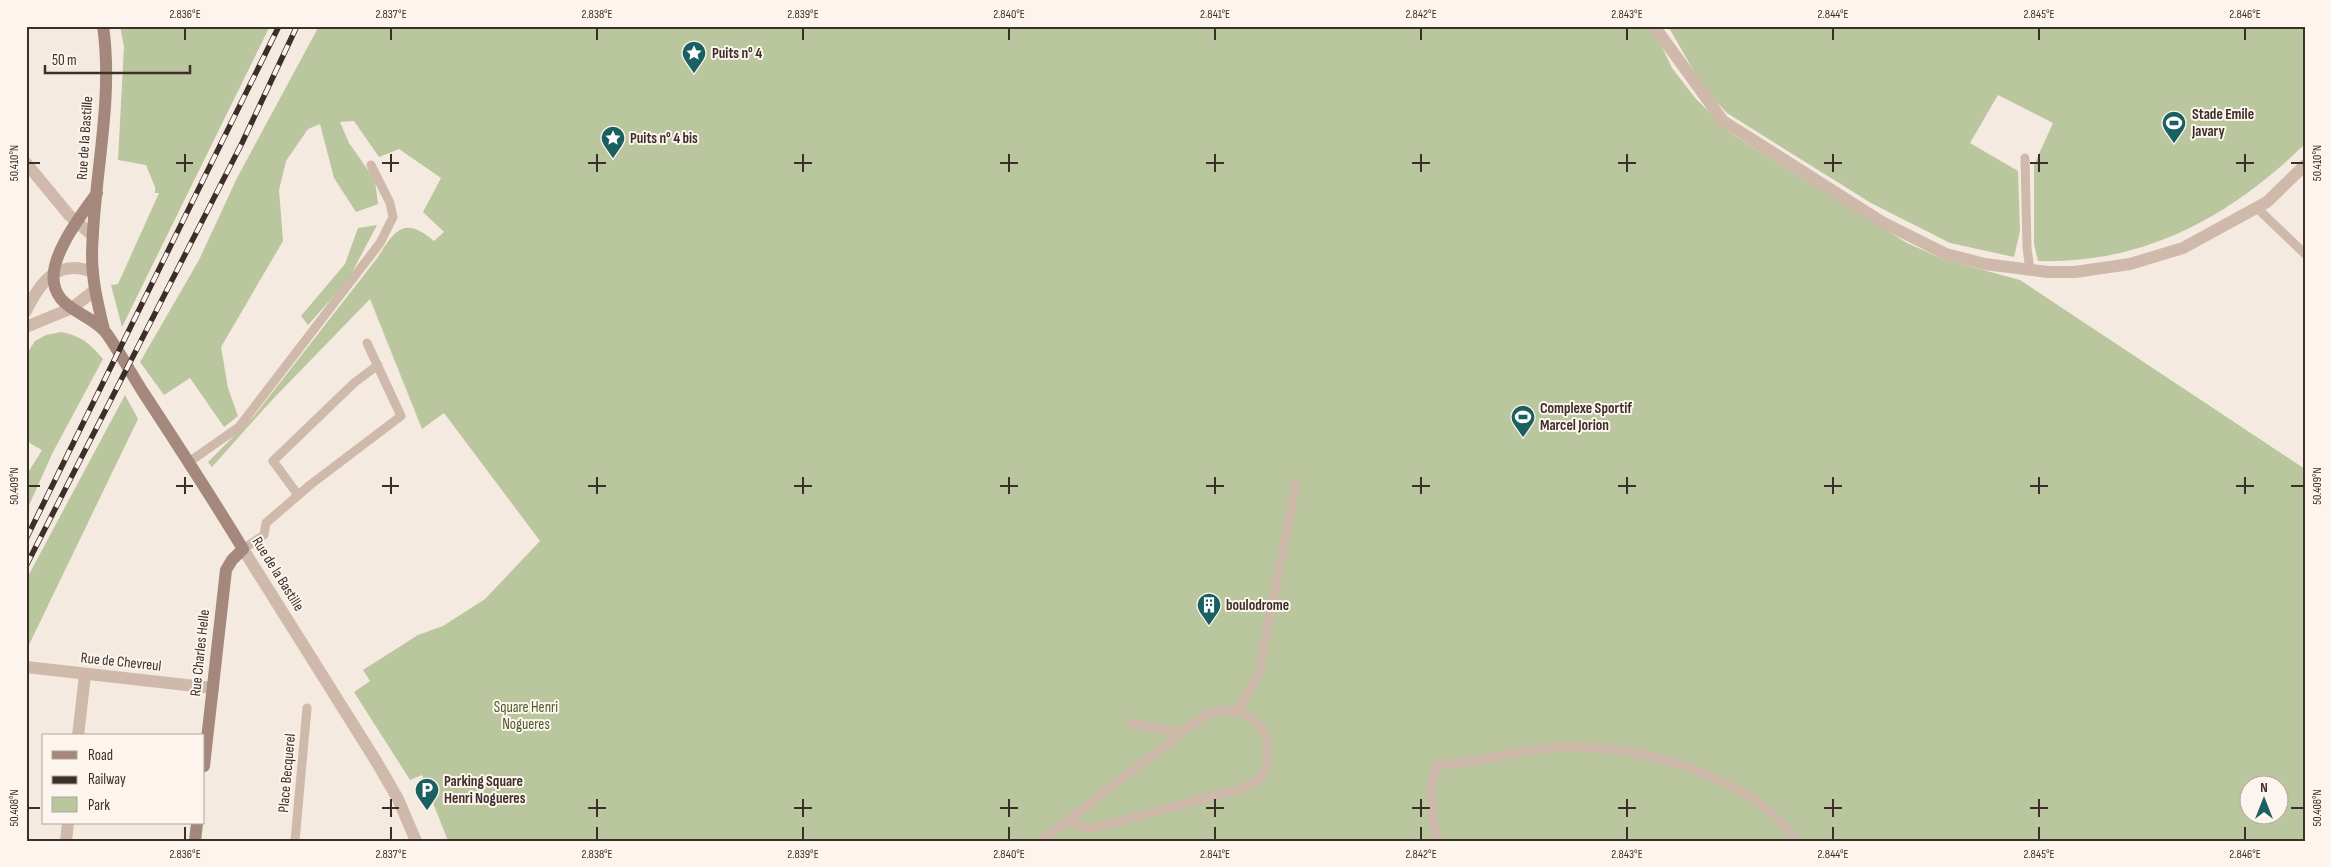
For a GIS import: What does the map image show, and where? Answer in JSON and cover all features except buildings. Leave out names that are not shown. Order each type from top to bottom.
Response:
[{"type":"street","name":"Rue de la Bastille","points":[[103,26],[106,50],[93,236],[93,272],[104,330],[376,761],[398,799],[416,841]]},
{"type":"street","points":[[1654,26],[1723,121],[1882,222],[1946,254],[1986,264],[2030,270],[2075,272],[2130,264],[2183,248],[2267,202],[2305,166]]},
{"type":"street","points":[[26,163],[76,222],[93,236]]},
{"type":"street","name":"Rue de la Bastille","points":[[97,192],[76,222],[61,251],[53,273],[58,296],[104,330]]},
{"type":"street","points":[[26,311],[38,290],[53,273],[72,268],[82,268],[93,272]]},
{"type":"street","points":[[26,326],[72,308],[95,290]]},
{"type":"street","name":"Rue Charles Helle","points":[[205,757],[226,570],[232,560],[243,549]]},
{"type":"street","name":"Rue de Chevreul","points":[[26,668],[213,688]]},
{"type":"street","points":[[78,734],[85,675]]},
{"type":"street","points":[[66,841],[68,824]]},
{"type":"street","points":[[195,841],[197,824]]},
{"type":"lane","points":[[2025,158],[2027,248],[2030,270]]},
{"type":"lane","points":[[189,462],[239,427],[380,244],[393,217],[390,203],[371,166]]},
{"type":"lane","points":[[2257,208],[2305,254]]},
{"type":"lane","points":[[243,549],[264,535],[266,523],[298,495],[402,416],[368,343]]},
{"type":"lane","points":[[298,495],[273,461],[354,383],[378,365]]},
{"type":"lane","points":[[1236,711],[1245,700],[1259,672],[1296,483]]},
{"type":"lane","name":"Place Becquerel","points":[[295,841],[307,708]]},
{"type":"lane","points":[[1041,841],[1181,733],[1210,713],[1227,710],[1236,711],[1254,719],[1262,729],[1267,740],[1269,752],[1261,776],[1242,789],[1093,828],[1082,827],[1067,821]]},
{"type":"lane","points":[[1132,723],[1181,733]]},
{"type":"lane","points":[[1439,841],[1433,822],[1431,785],[1437,765],[1516,752],[1566,747],[1637,754],[1671,762],[1705,774],[1735,789],[1768,811],[1798,841]]},
{"type":"green space","points":[[120,26],[270,26],[122,327],[111,285],[118,284],[159,193],[155,193],[155,187],[146,165],[118,160],[124,47]]},
{"type":"green space","name":"Complexe Sportif Marcel Jorion","points":[[319,26],[1652,26],[1672,68],[1696,99],[1732,134],[1907,243],[1943,259],[2020,280],[2305,469],[2305,841],[448,841],[422,775],[410,780],[354,692],[370,681],[363,670],[418,635],[443,626],[485,599],[540,541],[444,413],[422,429],[370,299],[272,400],[212,467],[208,462],[254,416],[396,233],[402,229],[415,229],[434,241],[444,232],[423,212],[441,178],[399,149],[379,157],[354,121],[340,122],[349,143],[375,180],[378,204],[356,212],[334,178],[320,124],[308,129],[286,161],[279,190],[283,241],[221,347],[228,388],[238,416],[224,427],[190,378],[164,395],[140,362],[199,260],[237,178]]},
{"type":"green space","name":"Stade Emile Javary","points":[[1668,26],[2305,26],[2305,144],[2247,193],[2216,214],[2183,231],[2149,245],[2114,254],[2077,260],[2038,261],[2034,244],[2034,165],[2053,123],[1998,95],[1970,143],[2018,171],[2020,231],[2014,257],[1950,243],[1871,203],[1727,113],[1704,89]]},
{"type":"green space","points":[[377,225],[348,280],[308,325],[301,316],[345,264],[358,228]]},
{"type":"green space","points":[[61,332],[74,335],[85,341],[103,359],[53,452],[26,512],[26,476],[42,450],[26,441],[26,355],[35,341],[46,335]]},
{"type":"green space","points":[[125,395],[138,419],[26,651],[26,580]]},
{"type":"railway","points":[[26,539],[279,26]]},
{"type":"railway","points":[[26,566],[242,143],[297,26]]},
{"type":"place","name":"Puits n° 4","points":[[694,74]]},
{"type":"place","name":"Stade Emile Javary","points":[[2174,144]]},
{"type":"place","name":"Puits n° 4 bis","points":[[613,159]]},
{"type":"place","name":"Complexe Sportif Marcel Jorion","points":[[1523,438]]},
{"type":"place","name":"boulodrome","points":[[1209,626]]},
{"type":"place","name":"Parking Square Henri Nogueres","points":[[427,811]]},
{"type":"park label","name":"Square Henri Nogueres","points":[[526,716]]}]
